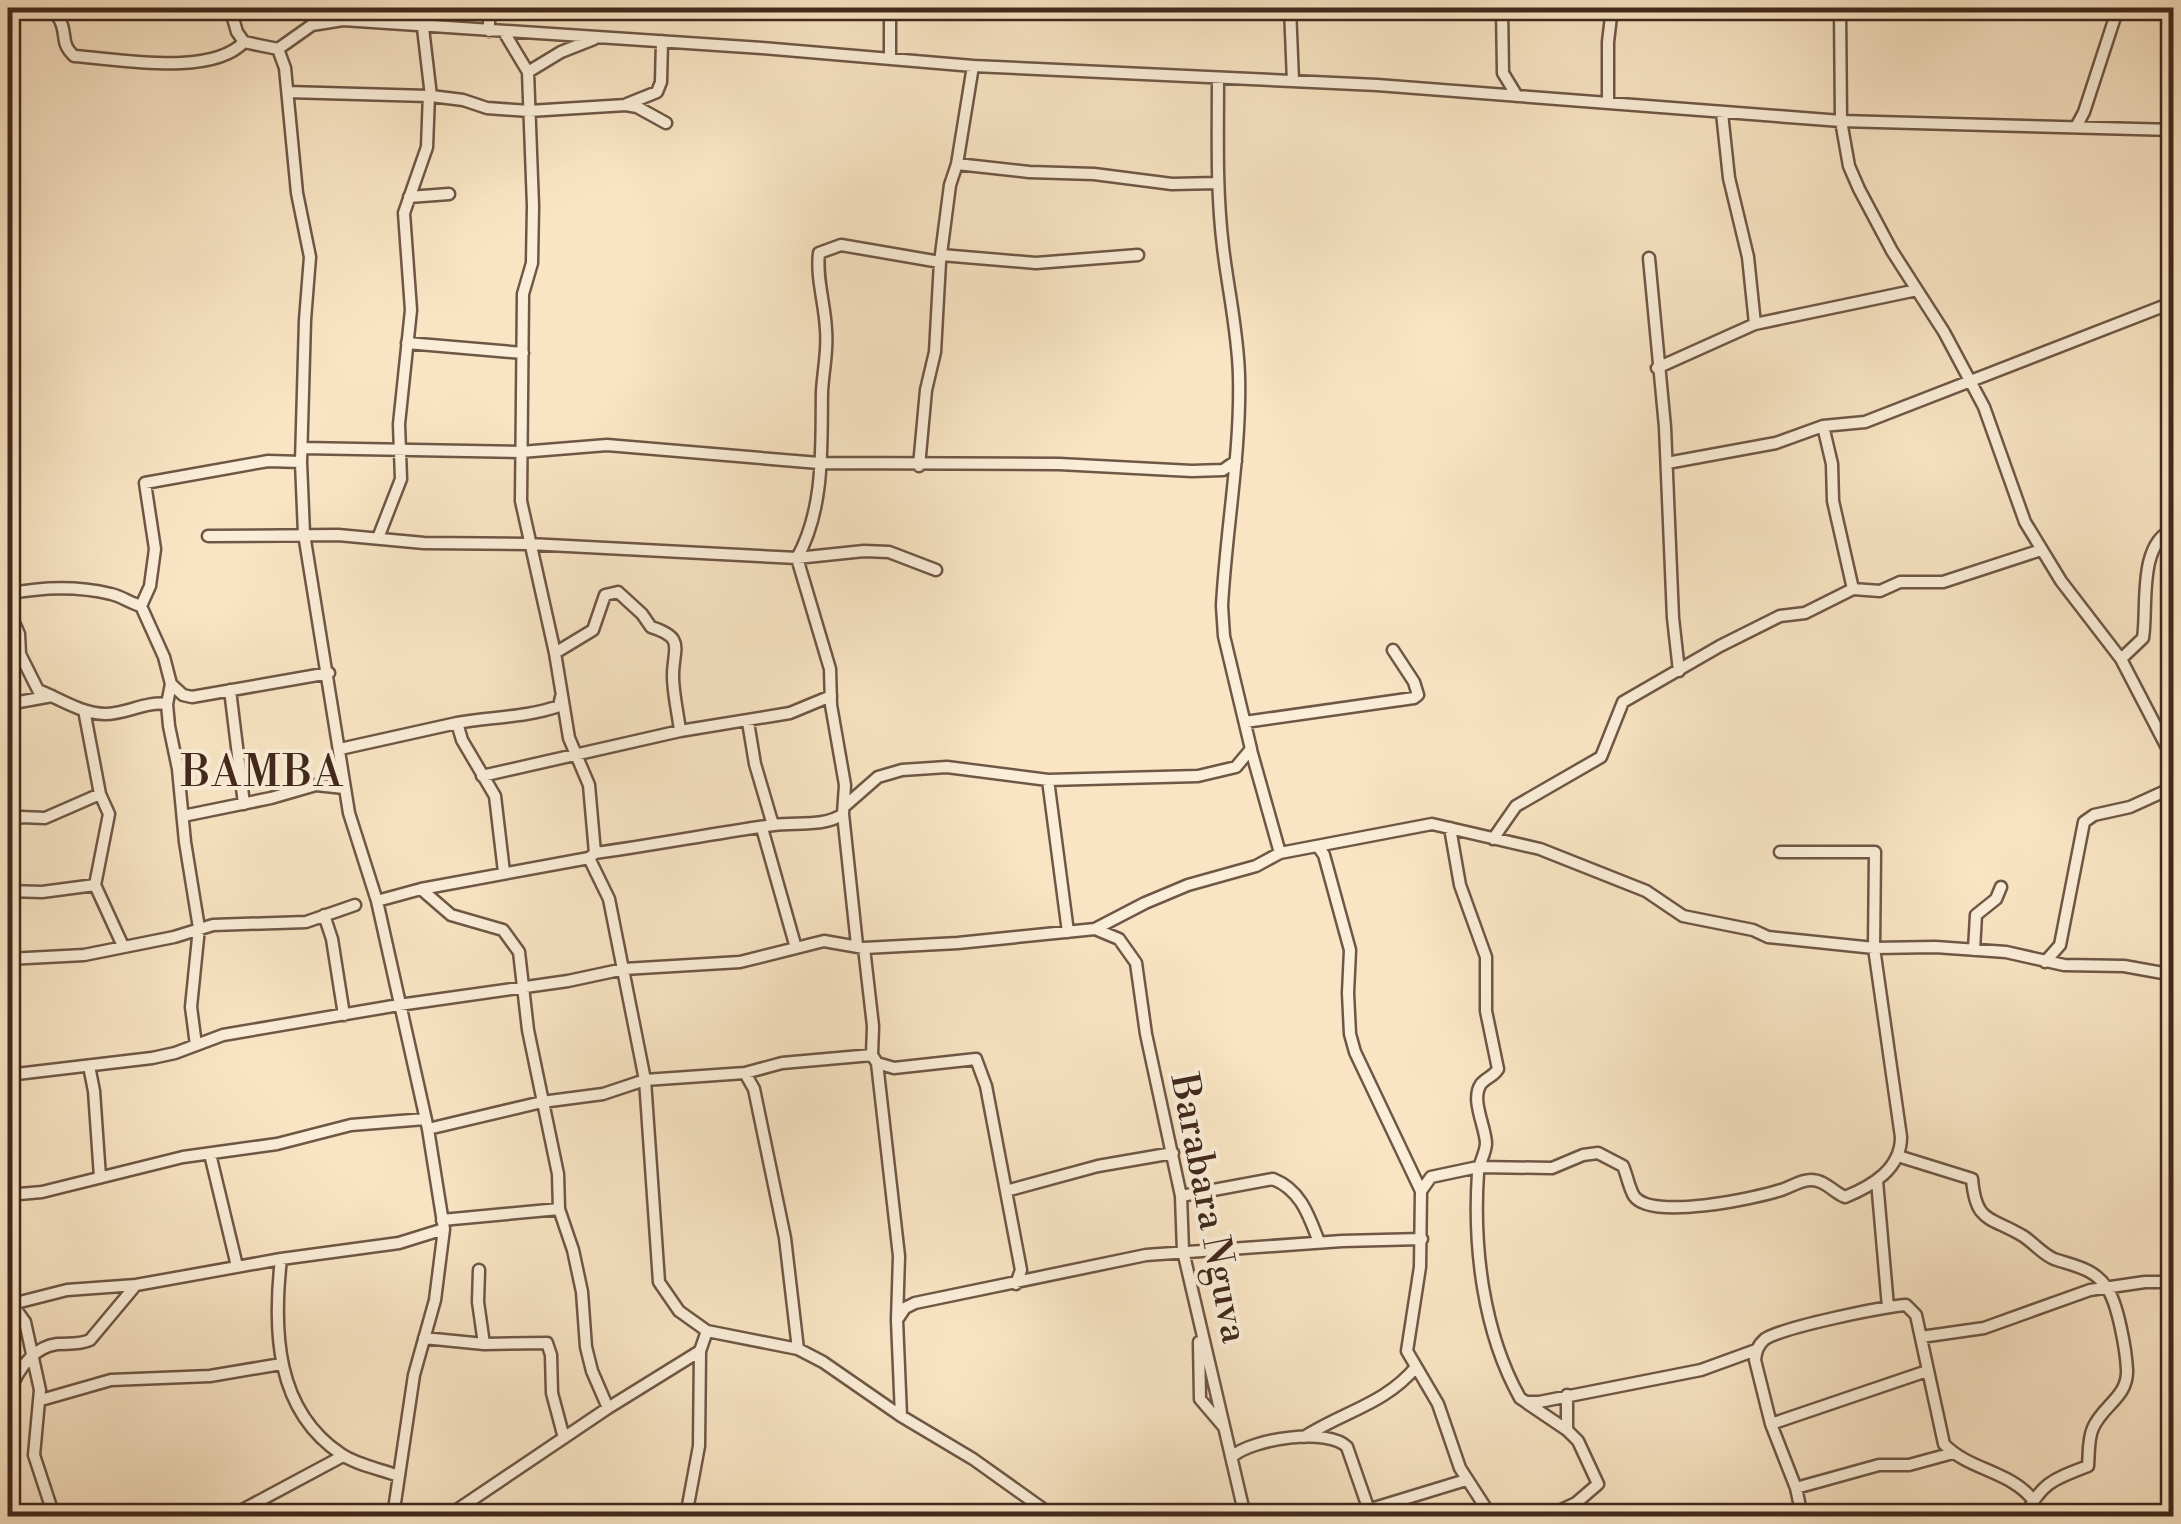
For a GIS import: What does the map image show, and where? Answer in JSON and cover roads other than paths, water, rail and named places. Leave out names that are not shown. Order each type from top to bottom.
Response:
[{"type":"street","points":[[8,8],[52,9],[58,14],[66,45],[74,56],[192,62],[216,60],[234,53],[244,42]]},
{"type":"street","points":[[230,8],[244,42],[278,49],[312,25],[327,21],[662,41],[973,66],[1293,81],[1841,121],[2174,130]]},
{"type":"street","points":[[489,8],[490,31]]},
{"type":"street","points":[[890,8],[890,58]]},
{"type":"street","points":[[1290,8],[1293,81]]},
{"type":"street","points":[[1502,8],[1505,79],[1517,96]]},
{"type":"street","points":[[1608,103],[1612,8]]},
{"type":"street","points":[[1840,8],[1841,121],[1850,166],[1860,189],[1984,407],[2018,504],[2041,550],[2121,659],[2174,762]]},
{"type":"street","points":[[2076,127],[2118,8]]},
{"type":"street","points":[[378,538],[401,478],[398,448],[410,310],[404,233],[409,197],[427,148],[429,95],[423,28]]},
{"type":"street","points":[[504,32],[528,72],[534,206],[532,263],[523,294],[521,500],[555,653],[569,738],[589,785],[592,856],[609,900],[636,1052],[645,1080],[659,1282],[679,1310],[707,1331],[798,1349],[973,1459],[1053,1516]]},
{"type":"street","points":[[528,72],[561,52],[599,37]]},
{"type":"street","points":[[288,92],[429,95],[487,108],[529,112],[626,104],[657,92],[661,82],[662,41]]},
{"type":"street","points":[[278,49],[286,68],[297,194],[310,257],[301,462],[304,534],[349,813],[377,900],[426,1124],[443,1224],[435,1300],[414,1375],[393,1516]]},
{"type":"street","points":[[919,466],[926,390],[935,352],[950,184],[958,164],[973,66]]},
{"type":"street","points":[[1218,78],[1218,183],[1237,337],[1239,420],[1231,468],[1222,606],[1224,636],[1280,853]]},
{"type":"street","points":[[1492,95],[1505,79]]},
{"type":"street","points":[[626,104],[666,123]]},
{"type":"street","points":[[2084,112],[2090,129]]},
{"type":"street","points":[[1722,113],[1729,178],[1748,257],[1755,324]]},
{"type":"street","points":[[958,164],[1172,184],[1218,183]]},
{"type":"street","points":[[409,197],[448,194]]},
{"type":"street","points":[[901,1416],[899,1256],[830,669],[797,558],[809,537],[820,463],[827,344],[819,253],[841,245],[941,258],[1036,263],[1138,255]]},
{"type":"street","points":[[1648,258],[1668,463],[1670,568],[1679,671]]},
{"type":"street","points":[[1658,368],[1755,324],[1917,290]]},
{"type":"street","points":[[1668,463],[1776,442],[1823,426],[1865,422],[2174,302]]},
{"type":"street","points":[[408,343],[523,353]]},
{"type":"street","points":[[1823,426],[1832,464],[1833,500],[1852,589]]},
{"type":"street","points":[[302,448],[521,452],[607,445],[820,463],[1231,468]]},
{"type":"street","points":[[141,606],[150,586],[155,548],[145,483],[268,461],[301,462]]},
{"type":"street","points":[[2121,659],[2142,638],[2143,588],[2159,539],[2174,528]]},
{"type":"street","points":[[208,536],[304,534],[797,558],[890,552],[936,570]]},
{"type":"street","points":[[1493,838],[1516,806],[1601,758],[1623,702],[1720,646],[1780,616],[1805,613],[1852,589],[1880,591],[1900,582],[1933,584],[2041,550]]},
{"type":"street","points":[[8,594],[37,588],[117,595],[141,606],[164,657],[171,684],[167,704],[199,928],[191,1006],[196,1044]]},
{"type":"street","points":[[555,653],[593,630],[607,592],[618,592],[651,627],[667,632],[678,649],[673,674],[680,732]]},
{"type":"street","points":[[8,609],[19,634],[20,654],[38,690],[84,710],[104,714],[154,702],[167,704]]},
{"type":"street","points":[[1245,722],[1418,696],[1414,682],[1393,650]]},
{"type":"street","points":[[171,684],[192,697],[329,673]]},
{"type":"street","points":[[230,690],[244,804]]},
{"type":"street","points":[[340,749],[458,723],[544,712],[559,706],[562,693]]},
{"type":"street","points":[[8,704],[53,696]]},
{"type":"street","points":[[482,776],[578,752],[790,713],[831,696]]},
{"type":"street","points":[[84,710],[100,794],[110,814],[95,885],[123,946]]},
{"type":"street","points":[[748,722],[796,948]]},
{"type":"street","points":[[458,723],[462,740],[494,796],[504,872]]},
{"type":"street","points":[[377,900],[592,856],[828,821],[878,776],[902,770],[946,767],[1048,780],[1198,776],[1236,766],[1251,749]]},
{"type":"street","points":[[1048,780],[1068,932]]},
{"type":"street","points":[[183,816],[316,785],[344,788]]},
{"type":"street","points":[[2046,962],[2060,945],[2084,822],[2174,787]]},
{"type":"street","points":[[8,822],[44,818],[100,794]]},
{"type":"street","points":[[8,1075],[152,1058],[223,1035],[624,968],[740,962],[824,941],[860,946],[1095,929],[1145,902],[1256,866],[1280,853],[1432,824],[1540,849],[1595,873],[1622,880],[1656,896],[1683,916],[1768,936],[1874,948],[2006,952],[2046,962],[2124,966],[2174,975]]},
{"type":"street","points":[[1450,828],[1460,885],[1486,957],[1486,1011],[1498,1069],[1480,1085],[1478,1098],[1486,1140],[1478,1166],[1476,1216],[1486,1306],[1513,1385],[1526,1402],[1578,1441],[1598,1484],[1576,1503],[1548,1516]]},
{"type":"street","points":[[1319,848],[1350,950],[1350,1034],[1355,1052],[1421,1191],[1422,1239],[1406,1351],[1438,1404],[1466,1480],[1491,1516]]},
{"type":"street","points":[[1421,1191],[1431,1177],[1478,1166],[1552,1168],[1584,1154],[1598,1153],[1623,1166],[1640,1202],[1670,1208],[1709,1205],[1811,1180],[1822,1181],[1845,1197],[1877,1181],[1898,1156],[1901,1137],[1874,948],[1875,852],[1780,852]]},
{"type":"street","points":[[8,892],[95,885]]},
{"type":"street","points":[[1974,950],[1976,916],[1996,899],[2002,887]]},
{"type":"street","points":[[421,889],[451,914],[504,930],[519,952],[521,988],[558,1174],[559,1210],[582,1292],[586,1347],[608,1408]]},
{"type":"street","points":[[8,959],[84,955],[174,937],[199,928],[306,922],[355,905]]},
{"type":"street","points":[[324,916],[332,939],[344,1015]]},
{"type":"street","name":"Barabara Nguva","points":[[1095,929],[1119,939],[1132,952],[1136,963],[1146,1034],[1181,1196],[1183,1251],[1245,1516]]},
{"type":"street","points":[[8,1195],[42,1192],[183,1157],[276,1144],[351,1125],[426,1124],[604,1094],[645,1080],[744,1072],[782,1063],[874,1059],[894,1068],[976,1059],[986,1086],[1021,1270],[1016,1284]]},
{"type":"street","points":[[90,1066],[100,1177]]},
{"type":"street","points":[[744,1072],[754,1090],[785,1238],[798,1349]]},
{"type":"street","points":[[1006,1191],[1098,1166],[1173,1153]]},
{"type":"street","points":[[210,1154],[237,1266]]},
{"type":"street","points":[[1898,1156],[1972,1179],[1974,1200],[1986,1218],[2024,1237],[2047,1256],[2081,1265],[2107,1288],[2120,1326],[2127,1371],[2125,1387],[2092,1430],[2088,1466],[2053,1480],[2033,1500],[2025,1516]]},
{"type":"street","points":[[1181,1196],[1273,1179],[1285,1184],[1305,1206],[1319,1242]]},
{"type":"street","points":[[1877,1181],[1888,1307]]},
{"type":"street","points":[[54,1516],[34,1454],[41,1400],[26,1322],[10,1304],[67,1290],[136,1286],[237,1266],[399,1243],[443,1224],[559,1210]]},
{"type":"street","points":[[898,1320],[905,1308],[915,1303],[1146,1255],[1422,1239]]},
{"type":"street","points":[[280,1259],[276,1330],[291,1394],[315,1432],[343,1456],[398,1476]]},
{"type":"street","points":[[478,1270],[484,1344]]},
{"type":"street","points":[[1021,1270],[1031,1281]]},
{"type":"street","points":[[1920,1337],[1984,1328],[2090,1290],[2174,1282]]},
{"type":"street","points":[[8,1394],[32,1353],[46,1346],[90,1340],[136,1286]]},
{"type":"street","points":[[1802,1516],[1772,1424],[1755,1360],[1756,1350],[1762,1341],[1781,1333],[1888,1307],[1912,1308],[1944,1444],[1952,1453],[2017,1484],[2033,1500]]},
{"type":"street","points":[[686,1516],[699,1446],[700,1351],[707,1331]]},
{"type":"street","points":[[1200,1331],[1200,1399],[1226,1429]]},
{"type":"street","points":[[424,1338],[549,1345],[552,1393],[564,1438]]},
{"type":"street","points":[[1526,1402],[1702,1370],[1756,1350]]},
{"type":"street","points":[[448,1516],[464,1512],[564,1438],[700,1351]]},
{"type":"street","points":[[41,1400],[111,1380],[210,1376],[281,1364]]},
{"type":"street","points":[[1304,1437],[1341,1415],[1383,1398],[1416,1367]]},
{"type":"street","points":[[1772,1424],[1927,1371]]},
{"type":"street","points":[[1567,1395],[1567,1430]]},
{"type":"street","points":[[1233,1456],[1251,1444],[1330,1436],[1347,1447],[1371,1513],[1466,1480]]},
{"type":"street","points":[[1796,1488],[1880,1465],[1909,1465],[1952,1453]]},
{"type":"street","points":[[231,1516],[343,1456]]},
{"type":"district","name":"BAMBA","points":[[263,771]]}]
